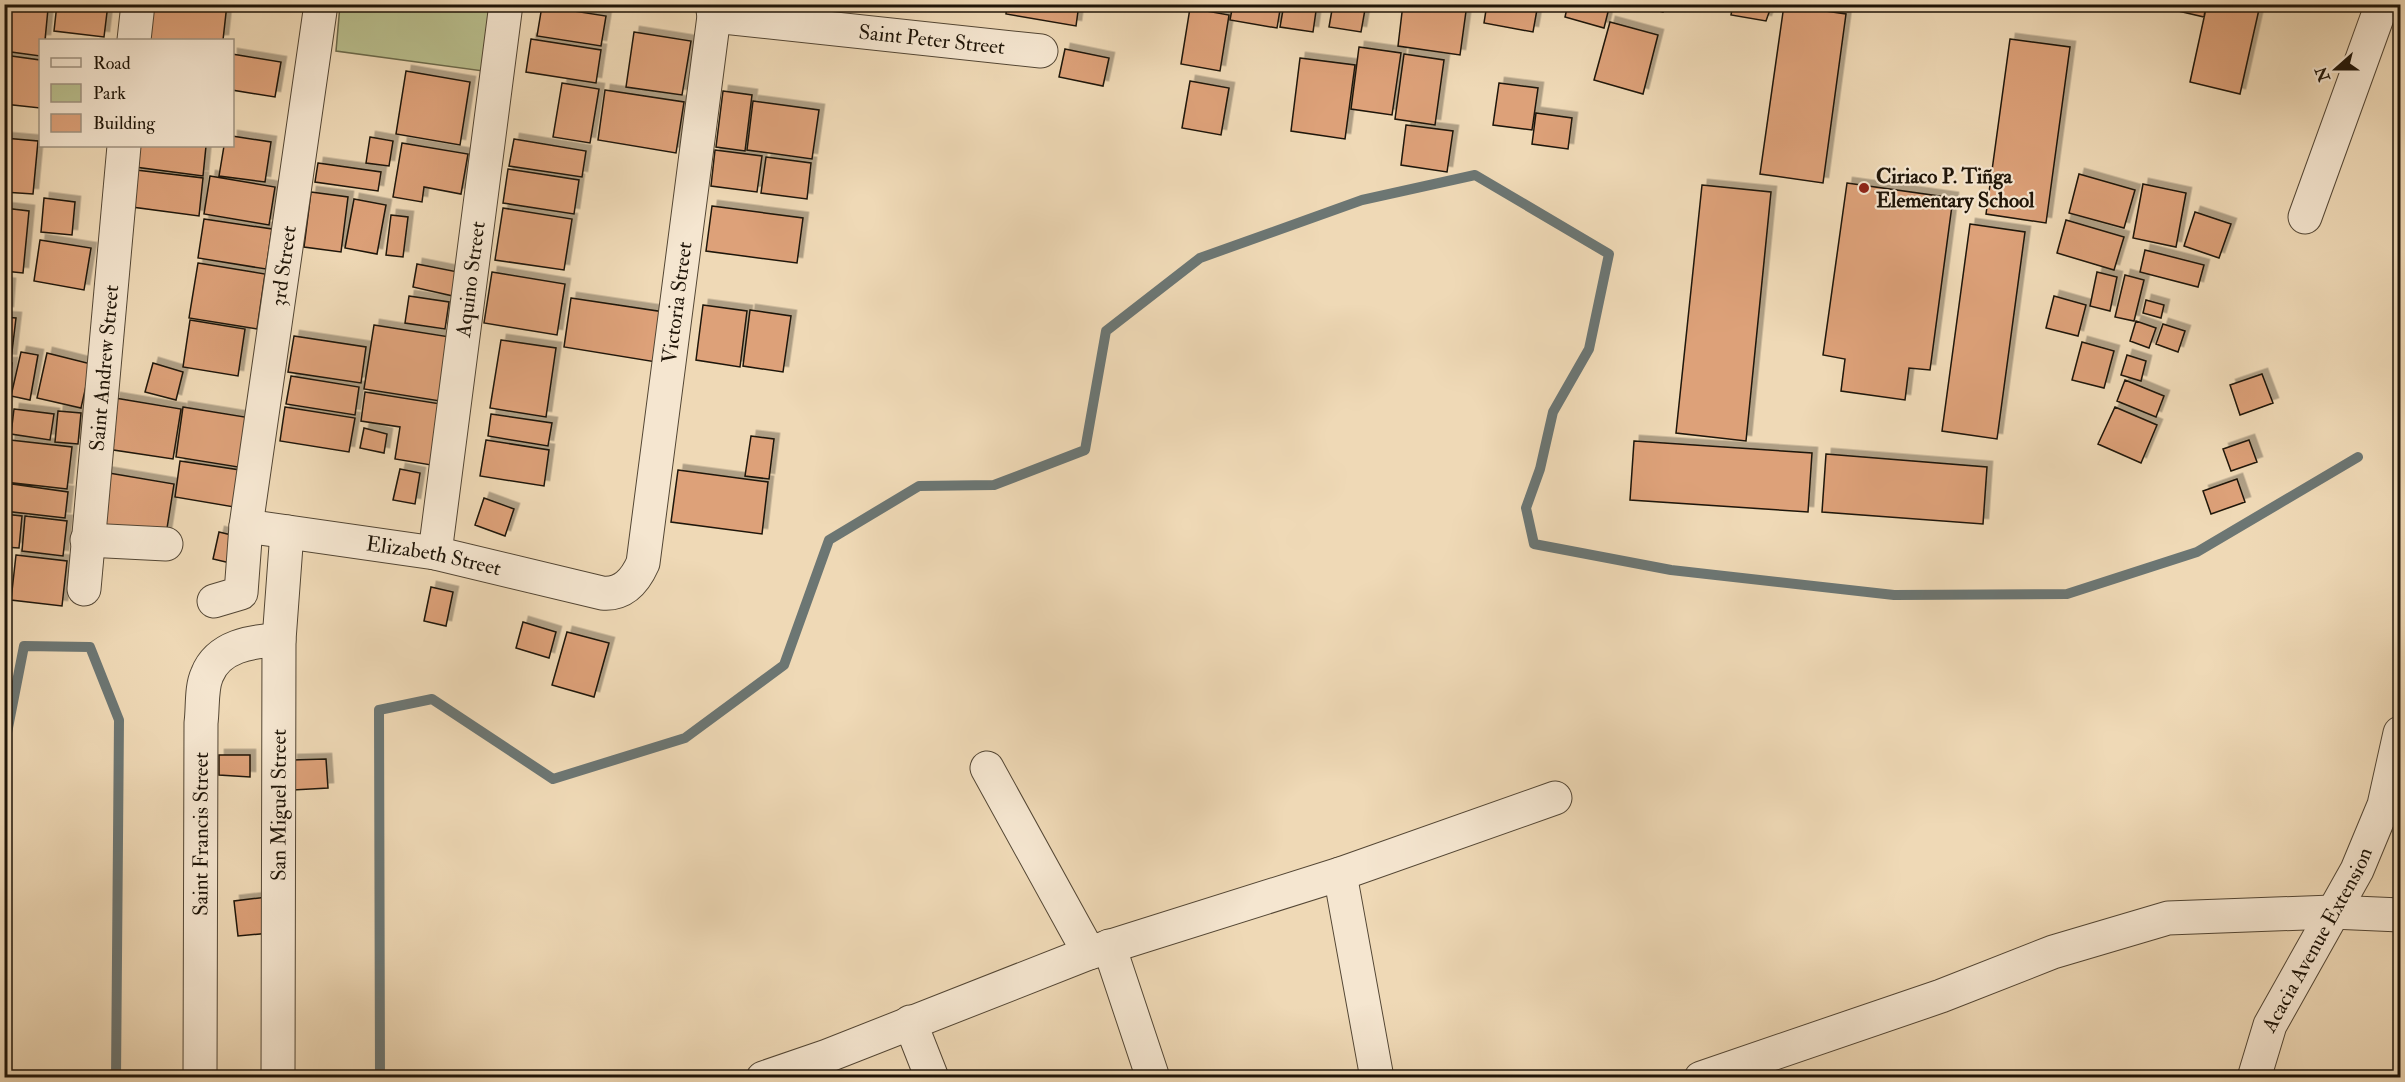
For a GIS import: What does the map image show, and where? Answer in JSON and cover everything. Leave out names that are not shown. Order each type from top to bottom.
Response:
[{"type":"street","points":[[134,39],[138,4]]},
{"type":"street","name":"3rd Street","points":[[214,601],[242,593],[246,526],[321,4]]},
{"type":"street","name":"Aquino Street","points":[[435,553],[506,4]]},
{"type":"street","points":[[2305,217],[2382,4]]},
{"type":"street","name":"Saint Peter Street","points":[[713,10],[1041,51]]},
{"type":"street","name":"Victoria Street","points":[[619,591],[633,581],[642,563],[713,10]]},
{"type":"street","name":"Saint Andrew Street","points":[[84,589],[124,147]]},
{"type":"street","name":"Elizabeth Street","points":[[246,526],[435,553],[602,593],[619,591]]},
{"type":"street","name":"San Miguel Street","points":[[278,1077],[279,640],[287,532]]},
{"type":"street","points":[[87,540],[166,544]]},
{"type":"street","name":"Saint Francis Street","points":[[201,1077],[201,723],[207,675],[223,653],[254,640],[279,640]]},
{"type":"street","name":"Acacia Avenue Extension","points":[[2254,1077],[2270,1025],[2357,870],[2384,805],[2400,733]]},
{"type":"street","points":[[987,768],[1099,950],[1153,1077]]},
{"type":"street","points":[[763,1077],[827,1056],[1099,950],[1340,874],[1555,798]]},
{"type":"street","points":[[1340,874],[1377,1077]]},
{"type":"street","points":[[1701,1077],[1941,996],[2053,952],[2168,918],[2332,912],[2400,915]]},
{"type":"street","points":[[910,1022],[932,1077]]},
{"type":"green space","points":[[340,5],[490,5],[483,71],[336,51]]},
{"type":"building","points":[[4,4],[48,9],[45,39],[39,39],[39,56],[4,51]]},
{"type":"building","points":[[57,4],[108,4],[104,37],[54,31]]},
{"type":"building","points":[[154,4],[227,4],[223,39],[150,39]]},
{"type":"building","points":[[1007,4],[1079,4],[1076,26],[1006,14]]},
{"type":"building","points":[[1233,4],[1281,4],[1277,28],[1230,20]]},
{"type":"building","points":[[1284,4],[1317,4],[1313,32],[1280,27]]},
{"type":"building","points":[[1333,4],[1366,4],[1361,32],[1329,27]]},
{"type":"building","points":[[1403,4],[1467,4],[1460,55],[1398,46]]},
{"type":"building","points":[[1487,4],[1538,4],[1533,32],[1484,23]]},
{"type":"building","points":[[1568,4],[1610,4],[1604,28],[1565,17]]},
{"type":"building","points":[[1633,4],[1665,4],[1663,12]]},
{"type":"building","points":[[1733,4],[1772,4],[1766,21],[1731,15]]},
{"type":"building","points":[[2162,4],[2206,4],[2204,17],[2161,7]]},
{"type":"building","points":[[2207,4],[2260,5],[2240,94],[2190,82]]},
{"type":"building","points":[[1784,5],[1846,14],[1823,183],[1760,174]]},
{"type":"building","points":[[542,6],[606,16],[601,46],[537,36]]},
{"type":"building","points":[[1190,8],[1229,15],[1220,71],[1181,64]]},
{"type":"building","points":[[1610,22],[1658,35],[1643,94],[1594,80]]},
{"type":"building","points":[[634,32],[691,41],[682,95],[626,87]]},
{"type":"building","points":[[531,39],[601,50],[596,83],[526,72]]},
{"type":"building","points":[[2010,39],[2070,47],[2046,223],[1986,214]]},
{"type":"building","points":[[1359,47],[1401,53],[1392,115],[1351,109]]},
{"type":"building","points":[[1065,49],[1109,58],[1103,86],[1059,77]]},
{"type":"building","points":[[234,54],[281,62],[275,97],[234,90]]},
{"type":"building","points":[[1404,54],[1444,60],[1435,125],[1395,119]]},
{"type":"building","points":[[4,55],[39,60],[39,108],[4,104]]},
{"type":"building","points":[[1300,58],[1355,65],[1345,139],[1291,131]]},
{"type":"building","points":[[406,71],[470,82],[460,145],[396,134]]},
{"type":"building","points":[[1190,81],[1229,88],[1221,135],[1182,128]]},
{"type":"building","points":[[562,83],[599,89],[590,143],[553,137]]},
{"type":"building","points":[[1499,83],[1538,88],[1532,130],[1493,125]]},
{"type":"building","points":[[605,90],[684,102],[676,153],[598,140]]},
{"type":"building","points":[[723,91],[752,95],[745,151],[716,147]]},
{"type":"building","points":[[753,101],[819,110],[812,159],[747,150]]},
{"type":"building","points":[[1536,113],[1572,118],[1568,149],[1532,144]]},
{"type":"building","points":[[1406,125],[1453,131],[1447,172],[1401,165]]},
{"type":"building","points":[[234,136],[271,142],[265,182],[219,176],[224,147],[234,147]]},
{"type":"building","points":[[370,137],[393,141],[389,166],[366,163]]},
{"type":"building","points":[[4,138],[38,141],[33,194],[4,192]]},
{"type":"building","points":[[514,139],[586,151],[582,177],[509,166]]},
{"type":"building","points":[[402,143],[468,154],[461,194],[424,187],[422,202],[393,197]]},
{"type":"building","points":[[138,147],[206,147],[203,176],[135,167]]},
{"type":"building","points":[[715,150],[762,156],[757,192],[711,186]]},
{"type":"building","points":[[766,157],[811,163],[807,199],[761,193]]},
{"type":"building","points":[[318,163],[381,172],[378,191],[315,182]]},
{"type":"building","points":[[508,169],[579,180],[574,214],[503,203]]},
{"type":"building","points":[[136,170],[203,178],[199,216],[132,207]]},
{"type":"building","points":[[2079,174],[2135,190],[2124,228],[2069,213]]},
{"type":"building","points":[[210,176],[275,187],[269,225],[204,214]]},
{"type":"building","points":[[1847,183],[1953,198],[1930,370],[1909,368],[1905,400],[1841,391],[1845,359],[1823,355]]},
{"type":"building","points":[[2143,184],[2186,193],[2176,247],[2133,238]]},
{"type":"building","points":[[1702,185],[1771,192],[1746,441],[1676,433]]},
{"type":"building","points":[[311,192],[348,197],[341,252],[304,247]]},
{"type":"building","points":[[44,198],[75,202],[72,235],[41,232]]},
{"type":"building","points":[[354,199],[386,205],[377,254],[345,248]]},
{"type":"building","points":[[712,206],[803,218],[797,263],[706,251]]},
{"type":"building","points":[[4,208],[29,211],[23,273],[4,271]]},
{"type":"building","points":[[503,208],[572,219],[564,270],[495,260]]},
{"type":"building","points":[[2195,212],[2231,224],[2219,258],[2184,246]]},
{"type":"building","points":[[391,215],[408,217],[403,257],[386,255]]},
{"type":"building","points":[[204,219],[272,229],[266,269],[198,258]]},
{"type":"building","points":[[2066,220],[2124,237],[2114,270],[2057,253]]},
{"type":"building","points":[[1970,224],[2025,232],[1997,439],[1942,431]]},
{"type":"building","points":[[40,240],[91,248],[84,290],[34,281]]},
{"type":"building","points":[[2145,250],[2204,265],[2198,287],[2140,272]]},
{"type":"building","points":[[198,263],[265,274],[257,329],[189,318]]},
{"type":"building","points":[[417,264],[458,272],[453,296],[413,287]]},
{"type":"building","points":[[492,272],[565,284],[557,335],[484,323]]},
{"type":"building","points":[[2097,272],[2117,277],[2110,311],[2090,306]]},
{"type":"building","points":[[2125,275],[2144,280],[2134,321],[2115,317]]},
{"type":"building","points":[[4,283],[10,284],[8,312],[4,311]]},
{"type":"building","points":[[409,296],[449,302],[445,329],[405,323]]},
{"type":"building","points":[[2054,296],[2086,305],[2078,336],[2046,328]]},
{"type":"building","points":[[571,298],[664,312],[656,362],[564,347]]},
{"type":"building","points":[[2146,300],[2164,305],[2161,318],[2143,313]]},
{"type":"building","points":[[703,305],[747,311],[740,367],[696,360]]},
{"type":"building","points":[[750,310],[791,316],[783,372],[743,366]]},
{"type":"building","points":[[4,317],[16,318],[11,360],[4,359]]},
{"type":"building","points":[[190,320],[245,329],[238,376],[183,367]]},
{"type":"building","points":[[2136,321],[2156,328],[2149,348],[2130,341]]},
{"type":"building","points":[[2163,324],[2185,331],[2178,352],[2156,344]]},
{"type":"building","points":[[374,325],[450,337],[440,401],[364,389]]},
{"type":"building","points":[[294,336],[366,347],[361,383],[288,372]]},
{"type":"building","points":[[501,340],[556,348],[546,417],[490,408]]},
{"type":"building","points":[[2082,342],[2114,351],[2104,388],[2072,380]]},
{"type":"building","points":[[21,352],[38,355],[30,400],[11,396]]},
{"type":"building","points":[[47,353],[91,364],[81,408],[37,398]]},
{"type":"building","points":[[2127,355],[2146,361],[2141,381],[2121,375]]},
{"type":"building","points":[[4,363],[12,363],[5,417],[4,417]]},
{"type":"building","points":[[153,363],[183,372],[176,400],[145,392]]},
{"type":"building","points":[[2262,374],[2273,403],[2240,415],[2230,385]]},
{"type":"building","points":[[291,376],[359,387],[355,415],[286,404]]},
{"type":"building","points":[[2125,380],[2164,396],[2156,417],[2117,401]]},
{"type":"building","points":[[365,392],[441,404],[431,465],[395,459],[400,427],[361,421]]},
{"type":"building","points":[[115,398],[181,409],[173,459],[107,449]]},
{"type":"building","points":[[183,407],[251,418],[244,468],[176,457]]},
{"type":"building","points":[[285,407],[355,418],[349,452],[280,441]]},
{"type":"building","points":[[2115,407],[2157,425],[2141,463],[2098,444]]},
{"type":"building","points":[[14,409],[54,414],[50,440],[11,434]]},
{"type":"building","points":[[58,411],[81,413],[78,444],[55,442]]},
{"type":"building","points":[[491,414],[552,423],[548,446],[488,436]]},
{"type":"building","points":[[364,428],[387,434],[384,453],[360,448]]},
{"type":"building","points":[[751,436],[774,439],[769,479],[745,476]]},
{"type":"building","points":[[10,440],[72,447],[67,489],[5,482]]},
{"type":"building","points":[[486,440],[549,450],[544,486],[480,476]]},
{"type":"building","points":[[2249,440],[2257,462],[2231,471],[2223,449]]},
{"type":"building","points":[[1634,441],[1812,453],[1808,512],[1630,500]]},
{"type":"building","points":[[1826,454],[1987,467],[1983,524],[1822,512]]},
{"type":"building","points":[[180,461],[240,470],[234,507],[175,497]]},
{"type":"building","points":[[400,469],[420,473],[415,504],[393,500]]},
{"type":"building","points":[[678,470],[768,482],[762,534],[671,522]]},
{"type":"building","points":[[103,472],[174,484],[165,541],[95,530]]},
{"type":"building","points":[[2237,479],[2245,502],[2211,514],[2203,491]]},
{"type":"building","points":[[5,483],[68,492],[65,518],[4,511]]},
{"type":"building","points":[[484,498],[514,509],[505,536],[475,525]]},
{"type":"building","points":[[4,514],[22,516],[19,548],[4,547]]},
{"type":"building","points":[[25,516],[67,521],[63,556],[22,551]]},
{"type":"building","points":[[219,532],[244,538],[239,565],[213,559]]},
{"type":"building","points":[[16,555],[67,561],[62,606],[11,600]]},
{"type":"building","points":[[431,587],[453,592],[446,626],[424,621]]},
{"type":"building","points":[[523,622],[556,632],[549,658],[516,648]]},
{"type":"building","points":[[567,632],[609,643],[594,697],[552,685]]},
{"type":"building","points":[[219,755],[250,755],[250,777],[219,775]]},
{"type":"building","points":[[326,759],[328,788],[293,790],[292,760]]},
{"type":"building","points":[[267,897],[270,933],[238,936],[234,901]]},
{"type":"waterway","points":[[380,1078],[379,710],[432,699],[553,779],[685,738],[784,665],[829,540],[919,486],[994,485],[1085,450],[1106,331],[1200,258],[1362,200],[1475,175],[1609,254],[1589,349],[1553,412],[1540,469],[1526,508],[1534,544],[1671,570],[1894,595],[2067,594],[2197,552],[2358,457]]},
{"type":"waterway","points":[[4,748],[24,646],[90,647],[119,720],[116,1078]]},
{"type":"place","name":"Ciriaco P. Tiñga Elementary School","points":[[1864,188]]}]
